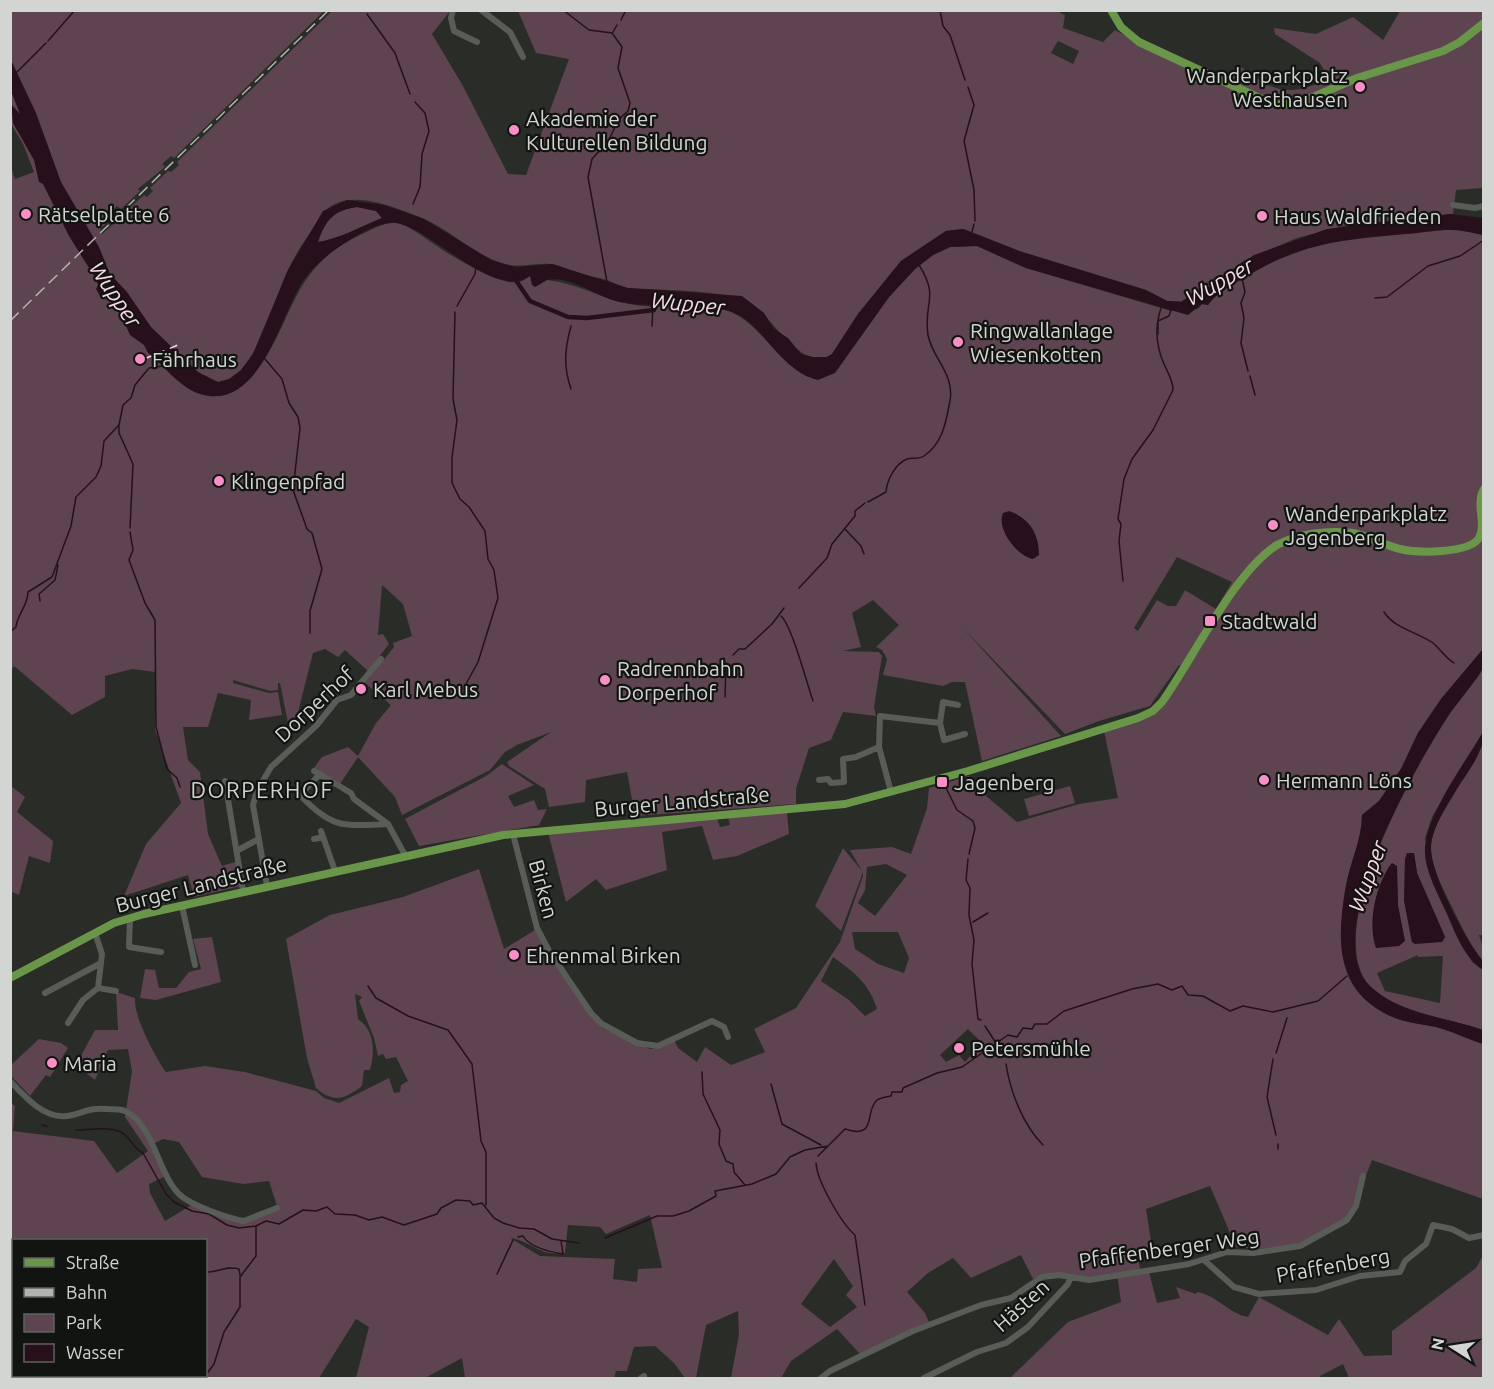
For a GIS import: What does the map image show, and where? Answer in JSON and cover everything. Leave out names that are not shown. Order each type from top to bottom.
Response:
[{"type":"main road","points":[[1111,10],[1121,27],[1139,42],[1266,101],[1287,104],[1304,101],[1357,78],[1443,51],[1460,42],[1484,23]]},
{"type":"main road","name":"Burger Landstraße","points":[[10,978],[95,933],[130,918],[405,855],[513,834],[829,807],[1019,756],[1153,711],[1164,700],[1247,572],[1262,556],[1281,543],[1301,536],[1338,533],[1365,536],[1407,550],[1437,551],[1466,547],[1474,544],[1480,536],[1480,499],[1484,489]]},
{"type":"street","points":[[453,10],[451,18],[454,31],[477,42]]},
{"type":"street","points":[[481,10],[510,32],[522,57]]},
{"type":"street","points":[[1453,205],[1475,208],[1484,206]]},
{"type":"street","name":"Dorperhof","points":[[267,886],[257,840],[253,800],[271,767],[319,723],[337,700],[351,695],[381,659]]},
{"type":"street","points":[[958,705],[943,702],[940,723],[944,740],[965,734]]},
{"type":"street","points":[[891,792],[879,747],[881,715],[940,723]]},
{"type":"street","points":[[819,780],[828,779],[831,783],[844,782],[843,759],[856,757],[879,747]]},
{"type":"street","points":[[388,824],[342,825],[322,817],[300,795],[317,772],[351,793],[354,799],[388,824],[405,855]]},
{"type":"street","points":[[225,781],[243,891]]},
{"type":"street","points":[[314,839],[322,834],[335,871]]},
{"type":"street","name":"Birken","points":[[513,834],[537,928],[549,951],[596,1019],[639,1044],[656,1046],[712,1021],[724,1027],[728,1037]]},
{"type":"street","points":[[238,850],[257,840]]},
{"type":"street","points":[[182,906],[195,965]]},
{"type":"street","points":[[130,918],[129,947],[161,952]]},
{"type":"street","points":[[68,1023],[83,1000],[98,988],[101,950],[95,933]]},
{"type":"street","points":[[45,993],[101,963]]},
{"type":"street","points":[[98,988],[116,991]]},
{"type":"street","points":[[10,1081],[28,1100],[56,1115],[69,1116],[88,1109],[127,1112],[137,1121],[149,1138],[175,1190],[189,1201],[244,1221],[277,1208]]},
{"type":"street","name":"Pfaffenberger Weg","points":[[821,1378],[830,1371],[913,1331],[981,1305],[1011,1298],[1037,1279],[1055,1275],[1089,1280],[1204,1260],[1227,1252],[1252,1253],[1300,1246],[1347,1221],[1356,1206],[1363,1176]]},
{"type":"street","name":"Pfaffenberg","points":[[1204,1260],[1232,1285],[1242,1290],[1259,1294],[1306,1291],[1360,1276],[1400,1272],[1405,1261],[1426,1244],[1433,1224],[1445,1226],[1469,1238],[1484,1235]]},
{"type":"street","name":"Hästen","points":[[924,1378],[976,1352],[1006,1343],[1028,1327],[1068,1284],[1070,1278]]},
{"type":"green space","points":[[11,11],[324,11],[174,158],[171,156],[162,164],[165,167],[138,189],[140,191],[121,209],[117,206],[111,212],[114,216],[100,229],[102,234],[118,220],[121,223],[128,217],[124,213],[144,195],[147,197],[153,191],[150,188],[168,171],[171,172],[179,165],[177,162],[332,11],[450,11],[432,34],[463,86],[508,174],[526,175],[569,59],[536,53],[518,11],[1061,11],[1060,13],[1065,15],[1063,28],[1103,42],[1115,30],[1225,86],[1240,66],[1273,87],[1291,90],[1329,80],[1320,63],[1275,34],[1274,28],[1316,34],[1353,17],[1383,40],[1400,11],[1483,11],[1483,188],[1456,190],[1453,214],[1347,225],[1297,238],[1243,261],[1200,297],[1186,302],[1167,301],[1146,290],[1019,251],[964,229],[946,231],[901,261],[858,314],[832,354],[820,358],[808,356],[796,348],[761,312],[740,298],[698,292],[625,287],[553,264],[517,266],[505,264],[483,255],[422,218],[379,203],[356,200],[345,201],[328,208],[307,237],[287,272],[261,337],[242,369],[231,379],[218,382],[204,377],[185,360],[195,392],[250,379],[265,359],[305,281],[319,264],[337,248],[379,226],[392,223],[409,227],[472,267],[509,282],[520,282],[530,276],[539,285],[547,280],[557,282],[630,304],[727,310],[752,326],[787,362],[808,377],[843,361],[889,297],[915,269],[933,255],[950,247],[977,246],[1026,268],[1171,311],[1198,309],[1202,304],[1208,305],[1214,296],[1265,264],[1323,243],[1358,236],[1449,228],[1483,235],[1483,649],[1441,699],[1418,733],[1401,769],[1379,801],[1362,815],[1360,834],[1345,890],[1342,928],[1348,965],[1354,982],[1378,1009],[1401,1020],[1442,1029],[1483,1044],[1483,1199],[1372,1160],[1354,1206],[1345,1221],[1300,1245],[1260,1249],[1236,1247],[1210,1186],[1146,1209],[1152,1247],[1137,1249],[1140,1269],[1148,1268],[1157,1303],[1180,1298],[1176,1287],[1196,1294],[1197,1292],[1204,1294],[1248,1317],[1259,1297],[1328,1335],[1339,1319],[1364,1356],[1392,1355],[1392,1331],[1476,1268],[1483,1255],[1483,1378],[1349,1378],[1343,1364],[1320,1376],[1321,1378],[1010,1378],[1068,1322],[1121,1302],[1117,1273],[1091,1278],[1040,1276],[1033,1279],[1021,1255],[971,1278],[953,1258],[928,1273],[907,1292],[925,1313],[929,1322],[860,1354],[837,1329],[791,1361],[781,1378],[731,1378],[739,1334],[738,1311],[706,1325],[696,1378],[685,1378],[674,1363],[655,1346],[634,1347],[627,1371],[616,1371],[614,1378],[465,1378],[462,1358],[425,1378],[356,1378],[369,1327],[356,1319],[319,1378],[118,1378],[207,1377],[207,1239],[12,1239],[11,1356],[11,1103],[15,1106],[13,1131],[94,1141],[117,1173],[148,1151],[125,1117],[132,1071],[128,1049],[108,1050],[95,1080],[76,1065],[95,1030],[118,1030],[116,992],[135,998],[141,1025],[166,1072],[205,1066],[245,1072],[316,1091],[324,1098],[339,1103],[389,1078],[394,1093],[400,1092],[401,1085],[408,1081],[396,1057],[386,1059],[383,1054],[378,1056],[374,1038],[359,1001],[362,997],[355,994],[358,1019],[371,1035],[373,1056],[370,1070],[364,1070],[362,1086],[344,1097],[333,1098],[316,1088],[307,1058],[286,939],[330,915],[403,897],[479,869],[504,949],[535,930],[562,974],[602,1028],[650,1049],[662,1047],[674,1040],[678,1048],[697,1062],[705,1047],[731,1065],[765,1052],[754,1029],[796,1008],[840,942],[863,872],[841,931],[815,906],[843,848],[862,871],[850,850],[892,847],[911,854],[927,808],[929,788],[969,776],[974,786],[1017,822],[1079,804],[1118,798],[1104,731],[1143,719],[1187,669],[1179,665],[1150,706],[1065,734],[962,627],[1061,736],[982,761],[965,682],[952,682],[943,686],[883,675],[887,659],[882,650],[876,647],[899,625],[873,600],[852,613],[861,647],[843,651],[879,652],[882,656],[874,707],[876,716],[843,712],[831,740],[809,748],[796,789],[796,804],[635,816],[627,772],[586,780],[585,802],[549,807],[545,789],[509,766],[507,762],[551,732],[517,745],[505,752],[490,770],[402,815],[395,797],[358,757],[340,784],[314,768],[322,757],[348,747],[358,756],[376,723],[391,705],[365,683],[394,647],[393,643],[412,636],[403,604],[382,585],[378,635],[383,634],[389,644],[368,671],[345,650],[338,657],[325,649],[313,653],[296,720],[288,723],[280,683],[278,683],[278,690],[270,691],[233,680],[233,683],[269,693],[278,692],[282,715],[249,720],[251,700],[218,693],[208,727],[183,727],[188,760],[200,772],[208,834],[222,866],[238,861],[241,886],[194,897],[188,875],[124,896],[146,844],[181,803],[155,730],[155,672],[132,669],[105,676],[105,697],[72,715],[14,666],[11,671],[10,164],[15,179],[34,172],[23,144],[11,124]],"holes":[[[1058,41],[1079,51],[1073,64],[1051,53]],[[1177,557],[1232,582],[1216,609],[1185,590],[1176,606],[1168,606],[1157,600],[1138,631],[1134,628]],[[886,864],[907,875],[875,916],[858,903],[865,890],[867,867]],[[852,932],[898,932],[909,958],[904,973],[878,964],[855,949]],[[833,957],[860,979],[870,992],[877,1009],[865,1016],[849,1000],[821,981]],[[968,1029],[982,1043],[965,1062],[959,1055],[946,1062],[940,1055]],[[163,1139],[179,1142],[202,1177],[243,1184],[269,1181],[278,1209],[245,1223],[193,1204],[165,1221],[150,1193],[149,1184],[166,1176],[151,1145]],[[650,1215],[662,1268],[638,1269],[637,1282],[613,1279],[615,1259],[540,1256],[510,1238],[548,1253],[565,1253],[568,1225],[600,1227],[606,1234]],[[834,1259],[853,1286],[846,1295],[857,1307],[830,1327],[801,1304]]]},
{"type":"green space","points":[[357,207],[376,211],[382,218],[342,235],[318,242],[332,217],[349,208]]},
{"type":"green space","points":[[1483,666],[1483,732],[1432,817],[1425,838],[1437,892],[1472,962],[1483,970],[1483,1030],[1421,1013],[1390,1001],[1367,983],[1356,952],[1359,913],[1371,868],[1390,820],[1439,729]],"holes":[[[1414,853],[1417,873],[1445,937],[1442,942],[1412,942],[1406,900],[1405,859]],[[1389,866],[1397,876],[1399,946],[1389,946],[1376,899]],[[1418,955],[1418,957],[1443,956],[1440,1003],[1385,991],[1377,973]]]},
{"type":"green space","points":[[1483,745],[1484,935],[1479,935],[1483,947],[1483,961],[1465,934],[1441,885],[1433,863],[1431,848],[1437,824],[1444,810]]},
{"type":"green space","points":[[502,764],[534,785],[508,796],[514,807],[534,800],[538,810],[547,809],[539,825],[419,846],[405,819],[486,776]]},
{"type":"green space","points":[[11,786],[25,797],[17,812],[53,841],[50,863],[29,856],[19,895],[12,892],[11,899]]},
{"type":"green space","points":[[1070,786],[1075,803],[1029,816],[1024,799]]},
{"type":"green space","points":[[787,813],[789,834],[737,856],[713,860],[702,826],[662,832],[667,870],[606,890],[596,879],[566,902],[548,832],[717,818],[720,827],[730,825],[728,817]]},
{"type":"green space","points":[[212,937],[221,982],[156,1000],[140,998],[145,969],[155,970],[159,988],[176,988],[189,972],[201,969],[193,939]]},
{"type":"green space","points":[[39,1039],[61,1043],[68,1048],[50,1077],[46,1075],[30,1096],[11,1076],[11,1065]]},
{"type":"water","points":[[11,60],[36,113],[61,182],[99,247],[110,274],[127,292],[151,327],[198,372],[218,382],[229,379],[241,370],[253,354],[288,270],[323,211],[347,200],[384,205],[424,219],[491,260],[516,267],[552,264],[628,288],[742,296],[764,313],[774,329],[788,338],[801,354],[813,357],[827,357],[832,354],[858,314],[901,261],[946,231],[963,229],[1019,251],[1146,290],[1167,301],[1186,302],[1200,297],[1223,276],[1254,255],[1327,229],[1450,214],[1483,218],[1483,235],[1444,230],[1347,240],[1311,248],[1275,261],[1256,271],[1224,290],[1208,305],[1202,304],[1188,315],[1026,268],[977,246],[950,247],[933,255],[915,269],[889,297],[835,373],[818,380],[791,366],[751,324],[741,316],[729,311],[704,307],[625,303],[557,279],[546,281],[535,287],[532,285],[530,276],[516,281],[500,279],[482,272],[410,228],[391,223],[379,225],[360,234],[336,249],[316,266],[300,286],[263,362],[250,379],[235,391],[218,396],[197,393],[178,380],[148,353],[144,345],[130,335],[121,315],[107,295],[101,298],[96,289],[98,285],[96,279],[69,236],[43,184],[39,182],[34,160],[13,123],[11,104],[20,114],[11,91]],"holes":[[[357,207],[376,211],[382,218],[342,235],[318,242],[327,222],[336,214]]]},
{"type":"water","points":[[1009,511],[1027,522],[1035,533],[1039,555],[1033,559],[1021,553],[1005,534],[1002,527],[1003,513]]},
{"type":"water","points":[[1483,649],[1482,671],[1447,718],[1395,811],[1377,851],[1363,892],[1356,930],[1357,962],[1370,986],[1382,996],[1410,1009],[1483,1030],[1483,1044],[1442,1029],[1400,1020],[1375,1008],[1350,980],[1341,946],[1341,926],[1346,886],[1360,833],[1362,815],[1379,801],[1401,769],[1418,733],[1441,699]]},
{"type":"water","points":[[1483,732],[1478,755],[1440,818],[1431,848],[1443,890],[1459,924],[1483,961],[1483,970],[1471,959],[1457,938],[1430,877],[1425,854],[1431,824],[1446,791]]},
{"type":"water","points":[[1407,853],[1414,853],[1417,873],[1445,937],[1442,942],[1415,944],[1412,942],[1404,901]]},
{"type":"water","points":[[1392,863],[1397,866],[1398,905],[1405,941],[1399,946],[1376,948],[1372,927],[1375,904],[1381,881]]},
{"type":"waterway","points":[[48,41],[75,10]]},
{"type":"waterway","points":[[563,10],[589,30],[612,33],[622,47],[618,68],[630,103],[628,111],[618,120],[609,140],[592,159],[588,177],[607,282]]},
{"type":"waterway","points":[[621,20],[626,10]]},
{"type":"waterway","points":[[940,10],[943,26],[950,35],[965,80]]},
{"type":"waterway","points":[[367,14],[395,53],[410,94]]},
{"type":"waterway","points":[[613,32],[617,25]]},
{"type":"waterway","points":[[17,72],[46,43]]},
{"type":"waterway","points":[[968,87],[974,105],[964,141],[974,190],[975,221]]},
{"type":"waterway","points":[[413,204],[420,187],[422,154],[429,131],[425,113],[415,102]]},
{"type":"waterway","points":[[972,232],[974,224]]},
{"type":"waterway","points":[[1375,298],[1387,297],[1428,266],[1460,256],[1484,240]]},
{"type":"waterway","points":[[868,502],[886,492],[892,473],[903,461],[922,457],[931,450],[940,437],[947,416],[951,391],[946,374],[930,343],[927,324],[929,285],[919,265]]},
{"type":"waterway","points":[[457,306],[475,274],[476,266]]},
{"type":"waterway","points":[[1242,278],[1245,292],[1241,303],[1244,318],[1241,343],[1248,371]]},
{"type":"waterway","points":[[515,279],[530,301],[568,317],[587,318],[654,310]]},
{"type":"waterway","name":"Wupper","points":[[1186,303],[1210,291]]},
{"type":"waterway","points":[[652,326],[653,306]]},
{"type":"waterway","points":[[1123,581],[1119,541],[1121,524],[1118,519],[1124,479],[1132,459],[1153,430],[1173,390],[1158,343],[1161,308]]},
{"type":"waterway","points":[[1158,334],[1158,321],[1169,316],[1171,310]]},
{"type":"waterway","points":[[455,312],[453,399],[457,420],[452,457],[452,483],[460,499],[469,507],[485,531],[488,559],[494,570],[498,598],[478,662],[466,684]]},
{"type":"waterway","points":[[571,326],[566,357],[571,389]]},
{"type":"waterway","points":[[265,359],[282,379],[289,403],[298,417],[300,428],[293,490],[307,529],[312,533],[322,569],[310,611],[310,633]]},
{"type":"waterway","points":[[10,632],[16,627],[28,592],[52,577],[71,526],[76,497],[96,477],[101,466],[104,441],[119,425],[123,405],[131,398],[135,385],[149,368],[163,366]]},
{"type":"waterway","points":[[1250,376],[1255,395]]},
{"type":"waterway","points":[[119,425],[119,433],[133,464],[130,528]]},
{"type":"waterway","points":[[799,588],[827,558],[832,544],[855,516],[855,511],[865,503]]},
{"type":"waterway","points":[[845,529],[861,546],[864,554]]},
{"type":"waterway","points":[[130,532],[133,550],[129,560],[145,603],[155,620],[156,727],[167,769],[177,778],[180,787]]},
{"type":"waterway","points":[[40,601],[39,594],[55,580],[58,565]]},
{"type":"waterway","points":[[733,655],[739,649],[745,649],[772,624],[784,608]]},
{"type":"waterway","points":[[1384,612],[1400,626],[1433,643],[1454,663]]},
{"type":"waterway","points":[[781,616],[794,643],[813,701]]},
{"type":"waterway","points":[[725,697],[726,663]]},
{"type":"waterway","points":[[946,788],[957,810],[973,821],[975,828],[969,854]]},
{"type":"waterway","points":[[968,859],[966,880],[970,888],[969,915],[974,940],[972,964],[978,1019],[981,1020]]},
{"type":"waterway","points":[[973,922],[988,913]]},
{"type":"waterway","points":[[605,1238],[657,1216],[673,1216],[689,1211],[716,1196],[715,1191],[752,1184],[776,1174],[790,1157],[805,1150],[828,1146],[845,1129],[862,1131],[866,1128],[873,1105],[877,1100],[891,1096],[892,1092],[902,1092],[903,1088],[937,1073],[962,1067],[1008,1035],[1017,1037],[1023,1028],[1032,1029],[1035,1024],[1047,1024],[1064,1011],[1132,989],[1158,984],[1172,990],[1182,986],[1188,995],[1203,996],[1230,1011],[1243,1006],[1273,1012],[1318,1001],[1347,976]]},
{"type":"waterway","points":[[368,986],[376,998],[408,1016],[448,1030],[472,1064],[481,1141],[486,1152],[486,1205]]},
{"type":"waterway","points":[[1276,1053],[1287,1018]]},
{"type":"waterway","points":[[985,1026],[1005,1057]]},
{"type":"waterway","points":[[1273,1059],[1267,1097],[1276,1135]]},
{"type":"waterway","points":[[1006,1064],[1018,1107],[1029,1128],[1043,1145]]},
{"type":"waterway","points":[[702,1072],[703,1094],[720,1130],[719,1144],[726,1161],[733,1164],[734,1172],[745,1185]]},
{"type":"waterway","points":[[771,1084],[782,1124],[821,1145]]},
{"type":"waterway","points":[[42,1125],[47,1126]]},
{"type":"waterway","points":[[76,1130],[109,1129],[121,1132],[143,1153],[166,1194],[174,1202],[192,1211],[209,1214],[227,1225],[239,1228],[256,1226],[266,1221],[279,1224],[303,1210],[316,1211],[327,1207],[335,1214],[355,1215],[369,1220],[382,1217],[404,1225],[437,1214],[441,1208],[456,1200],[470,1201],[473,1205],[482,1203],[494,1218],[503,1223],[519,1228],[534,1229],[552,1239],[579,1243]]},
{"type":"waterway","points":[[1278,1144],[1278,1149]]},
{"type":"waterway","points":[[818,1156],[828,1146]]},
{"type":"waterway","points":[[816,1163],[817,1171],[831,1201],[855,1235],[865,1305]]},
{"type":"waterway","points":[[207,1374],[214,1364],[224,1332],[240,1307],[240,1277],[256,1256],[256,1227]]},
{"type":"waterway","points":[[518,1237],[523,1236],[535,1246],[563,1254],[561,1241]]},
{"type":"waterway","points":[[497,1274],[513,1240]]},
{"type":"waterway","points":[[207,1272],[234,1268],[239,1269],[240,1275]]},
{"type":"ferry route","points":[[144,359],[178,345]]},
{"type":"railway","points":[[10,321],[329,10]]},
{"type":"place","name":"Wanderparkplatz Westhausen","points":[[1360,87]]},
{"type":"place","name":"Akademie der Kulturellen Bildung","points":[[514,130]]},
{"type":"place","name":"Rätselplatte 6","points":[[26,214]]},
{"type":"place","name":"Haus Waldfrieden","points":[[1262,216]]},
{"type":"place","name":"Ringwallanlage Wiesenkotten","points":[[958,342]]},
{"type":"place","name":"Fährhaus","points":[[140,359]]},
{"type":"place","name":"Klingenpfad","points":[[219,481]]},
{"type":"place","name":"Wanderparkplatz Jagenberg","points":[[1273,525]]},
{"type":"place","name":"Stadtwald","points":[[1210,621]]},
{"type":"place","name":"Radrennbahn Dorperhof","points":[[605,680]]},
{"type":"place","name":"Karl Mebus","points":[[361,689]]},
{"type":"place","name":"Hermann Löns","points":[[1264,780]]},
{"type":"place","name":"Jagenberg","points":[[942,782]]},
{"type":"place","name":"Ehrenmal Birken","points":[[514,955]]},
{"type":"place","name":"Petersmühle","points":[[959,1048]]},
{"type":"place","name":"Maria","points":[[52,1063]]},
{"type":"district","name":"DORPERHOF","points":[[262,789]]}]
